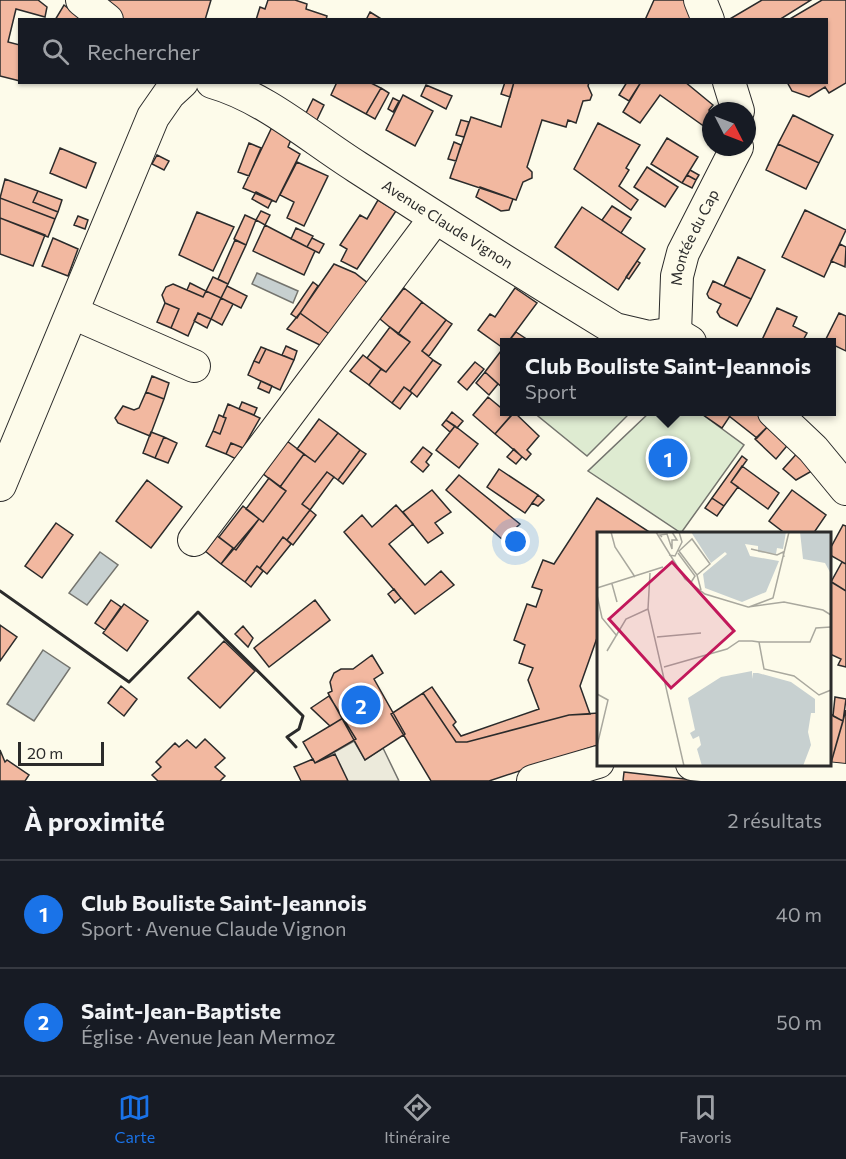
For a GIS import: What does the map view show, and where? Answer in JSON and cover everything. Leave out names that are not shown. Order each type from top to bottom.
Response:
[{"type":"street","points":[[82,0],[104,18]]},
{"type":"street","points":[[700,0],[707,18]]},
{"type":"street","points":[[0,485],[153,117],[169,94],[180,84]]},
{"type":"street","name":"Avenue Claude Vignon","points":[[218,84],[231,88],[275,112],[435,218],[615,329],[649,337],[682,338]]},
{"type":"street","points":[[730,84],[735,102]]},
{"type":"street","name":"Montée du Cap","points":[[682,338],[677,276],[683,253],[732,156]]},
{"type":"street","points":[[194,540],[435,218]]},
{"type":"street","points":[[73,313],[194,366]]},
{"type":"street","points":[[779,416],[813,449],[846,489]]},
{"type":"street","points":[[702,766],[846,780]]},
{"type":"street","points":[[533,781],[591,768]]},
{"type":"green space","points":[[538,416],[627,416],[587,456]]},
{"type":"green space","points":[[646,416],[704,416],[744,445],[682,532],[588,471]]},
{"type":"shaded area","points":[[257,273],[298,291],[293,303],[252,284]]},
{"type":"shaded area","points":[[100,552],[118,565],[87,605],[69,593]]},
{"type":"shaded area","points":[[43,650],[70,668],[34,721],[7,704]]},
{"type":"shaded area","points":[[354,741],[365,760],[383,748],[399,781],[301,781],[315,763]]},
{"type":"building","points":[[0,0],[38,0],[47,7],[45,17],[16,9],[8,42],[18,44],[18,80],[0,76]]},
{"type":"building","points":[[98,0],[211,0],[206,18],[120,18]]},
{"type":"building","points":[[268,0],[295,0],[307,4],[306,9],[327,16],[326,18],[257,18],[260,7],[265,9]]},
{"type":"building","points":[[654,0],[687,0],[694,18],[646,18]]},
{"type":"building","points":[[762,0],[811,0],[782,18],[731,18]]},
{"type":"building","points":[[822,0],[846,0],[846,83],[829,93],[825,87],[809,97],[792,91],[788,84],[828,84],[828,18],[791,18]]},
{"type":"building","points":[[64,5],[80,18],[56,18]]},
{"type":"building","points":[[370,12],[380,18],[367,18]]},
{"type":"building","points":[[336,84],[373,84],[381,88],[366,114],[331,95]]},
{"type":"building","points":[[504,84],[513,84],[510,97],[501,94]]},
{"type":"building","points":[[513,84],[588,84],[592,95],[590,100],[583,101],[576,123],[568,120],[566,127],[542,120],[527,167],[532,172],[532,178],[523,182],[516,200],[450,178],[471,117],[501,127]]},
{"type":"building","points":[[626,84],[640,84],[629,101],[619,95]]},
{"type":"building","points":[[640,84],[687,84],[709,102],[702,102],[702,125],[660,95],[640,123],[623,112]]},
{"type":"building","points":[[426,85],[452,96],[446,109],[421,96]]},
{"type":"building","points":[[381,88],[389,93],[375,119],[366,114]]},
{"type":"building","points":[[403,95],[433,111],[415,146],[386,130]]},
{"type":"building","points":[[393,98],[399,101],[393,112],[388,109]]},
{"type":"building","points":[[313,99],[324,105],[314,126],[302,121]]},
{"type":"building","points":[[793,115],[833,135],[819,163],[778,144]]},
{"type":"building","points":[[461,120],[469,122],[464,137],[456,135]]},
{"type":"building","points":[[598,123],[640,145],[626,168],[629,170],[619,186],[638,200],[631,210],[574,169]]},
{"type":"building","points":[[272,127],[292,137],[288,147],[300,154],[276,202],[243,188]]},
{"type":"building","points":[[667,138],[698,157],[682,183],[651,164]]},
{"type":"building","points":[[454,142],[461,145],[456,161],[448,159]]},
{"type":"building","points":[[249,143],[261,148],[249,176],[238,172]]},
{"type":"building","points":[[778,144],[819,163],[806,189],[766,170]]},
{"type":"building","points":[[60,148],[96,163],[86,188],[50,173]]},
{"type":"building","points":[[157,155],[169,161],[164,170],[152,164]]},
{"type":"building","points":[[297,162],[328,176],[304,226],[287,218],[294,202],[280,195]]},
{"type":"building","points":[[647,167],[678,187],[665,207],[634,187]]},
{"type":"building","points":[[690,170],[699,175],[696,180],[687,175]]},
{"type":"building","points":[[687,175],[696,180],[692,188],[682,183]]},
{"type":"building","points":[[5,179],[38,191],[33,202],[58,212],[55,219],[0,198]]},
{"type":"building","points":[[480,187],[513,199],[509,210],[501,211],[476,197]]},
{"type":"building","points":[[38,191],[62,200],[58,212],[33,202]]},
{"type":"building","points":[[256,192],[272,200],[268,208],[252,199]]},
{"type":"building","points":[[0,198],[55,219],[48,237],[0,218]]},
{"type":"building","points":[[378,200],[396,211],[357,269],[341,261],[347,249],[340,245],[360,215],[367,219]]},
{"type":"building","points":[[612,206],[631,218],[621,233],[602,220]]},
{"type":"building","points":[[582,207],[645,249],[618,290],[555,247]]},
{"type":"building","points":[[805,210],[846,230],[824,277],[782,257]]},
{"type":"building","points":[[261,211],[270,215],[265,225],[256,220]]},
{"type":"building","points":[[197,212],[234,227],[213,271],[179,255]]},
{"type":"building","points":[[245,215],[256,220],[246,245],[234,239]]},
{"type":"building","points":[[78,216],[88,220],[85,229],[74,225]]},
{"type":"building","points":[[0,218],[45,235],[33,266],[0,254]]},
{"type":"building","points":[[265,225],[315,251],[304,275],[253,251]]},
{"type":"building","points":[[296,228],[313,236],[307,247],[291,239]]},
{"type":"building","points":[[53,238],[78,249],[68,276],[42,266]]},
{"type":"building","points":[[312,238],[324,244],[319,253],[307,247]]},
{"type":"building","points":[[235,240],[246,245],[228,284],[218,279]]},
{"type":"building","points":[[840,244],[846,247],[845,267],[831,261]]},
{"type":"building","points":[[738,257],[765,270],[751,299],[724,286]]},
{"type":"building","points":[[637,261],[640,263],[629,279],[626,277]]},
{"type":"building","points":[[334,264],[355,273],[369,284],[332,336],[300,313]]},
{"type":"building","points":[[213,277],[228,284],[221,298],[206,291]]},
{"type":"building","points":[[713,281],[751,299],[737,326],[720,317],[717,312],[721,304],[709,298],[707,294]]},
{"type":"building","points":[[313,282],[318,286],[297,318],[291,314]]},
{"type":"building","points":[[190,283],[206,291],[203,297],[187,290]]},
{"type":"building","points":[[173,284],[203,297],[206,291],[221,298],[211,319],[198,313],[188,336],[171,328],[179,309],[165,303],[162,295],[166,287]]},
{"type":"building","points":[[227,286],[247,296],[241,308],[221,298]]},
{"type":"building","points":[[404,288],[422,302],[398,334],[380,319]]},
{"type":"building","points":[[515,288],[537,303],[511,338],[500,338],[500,346],[478,330],[490,314],[495,317]]},
{"type":"building","points":[[221,298],[233,304],[222,325],[211,319]]},
{"type":"building","points":[[422,302],[446,320],[422,351],[433,360],[410,391],[404,387],[392,403],[369,385],[381,369],[386,372],[410,342],[398,334]]},
{"type":"building","points":[[165,303],[179,309],[171,328],[157,322]]},
{"type":"building","points":[[777,308],[797,317],[793,326],[807,333],[804,338],[763,338]]},
{"type":"building","points":[[198,313],[211,319],[207,328],[194,321]]},
{"type":"building","points":[[300,313],[332,336],[326,348],[287,329]]},
{"type":"building","points":[[839,313],[846,316],[846,351],[836,346],[836,338],[826,338]]},
{"type":"building","points":[[446,320],[452,324],[429,356],[422,351]]},
{"type":"building","points":[[390,327],[410,342],[386,372],[367,358]]},
{"type":"building","points":[[516,332],[525,338],[511,338]]},
{"type":"building","points":[[286,346],[297,351],[294,360],[282,355]]},
{"type":"building","points":[[261,347],[266,349],[259,363],[254,361]]},
{"type":"building","points":[[266,349],[294,360],[280,390],[248,375],[254,361],[259,363]]},
{"type":"building","points":[[500,352],[500,385],[485,372]]},
{"type":"building","points":[[363,355],[381,369],[369,385],[350,371]]},
{"type":"building","points":[[433,360],[441,365],[417,397],[410,391]]},
{"type":"building","points":[[475,362],[484,369],[467,390],[458,382]]},
{"type":"building","points":[[485,372],[498,384],[489,395],[476,383]]},
{"type":"building","points":[[152,376],[169,383],[164,399],[146,392]]},
{"type":"building","points":[[261,381],[272,386],[269,393],[258,388]]},
{"type":"building","points":[[404,387],[412,393],[400,409],[392,403]]},
{"type":"building","points":[[146,392],[164,399],[150,436],[118,423],[115,418],[123,406],[134,410],[139,408]]},
{"type":"building","points":[[488,397],[500,407],[500,416],[511,416],[495,434],[473,415]]},
{"type":"building","points":[[242,402],[257,408],[254,415],[239,409]]},
{"type":"building","points":[[228,404],[260,418],[243,448],[231,443],[226,454],[206,446],[213,431],[220,434]]},
{"type":"building","points":[[452,412],[463,421],[457,428],[446,420]]},
{"type":"building","points":[[219,415],[226,418],[220,434],[213,431]]},
{"type":"building","points":[[511,416],[518,416],[539,436],[527,450],[531,454],[526,460],[495,434]]},
{"type":"building","points":[[705,416],[730,416],[722,428]]},
{"type":"building","points":[[729,416],[765,416],[772,422],[757,438]]},
{"type":"building","points":[[319,419],[338,433],[315,462],[297,449]]},
{"type":"building","points":[[446,420],[455,426],[450,432],[442,425]]},
{"type":"building","points":[[772,422],[791,441],[776,459],[755,439]]},
{"type":"building","points":[[455,426],[478,444],[459,468],[436,450]]},
{"type":"building","points":[[151,432],[164,437],[155,458],[143,453]]},
{"type":"building","points":[[338,433],[360,450],[338,480],[327,472],[302,504],[310,510],[287,540],[283,537],[260,568],[257,566],[245,582],[221,564],[259,519],[263,522],[286,491],[280,487],[304,454],[315,462]]},
{"type":"building","points":[[164,437],[177,443],[168,463],[155,458]]},
{"type":"building","points":[[287,441],[304,454],[280,487],[262,473]]},
{"type":"building","points":[[231,443],[243,448],[238,460],[226,454]]},
{"type":"building","points":[[423,447],[432,454],[426,462],[429,465],[423,472],[411,462]]},
{"type":"building","points":[[514,449],[522,457],[516,464],[507,457]]},
{"type":"building","points":[[360,450],[366,454],[343,484],[338,480]]},
{"type":"building","points":[[800,450],[817,468],[796,480],[783,469]]},
{"type":"building","points":[[742,456],[747,460],[731,482],[738,487],[724,506],[712,498]]},
{"type":"building","points":[[742,466],[779,493],[768,509],[731,482]]},
{"type":"building","points":[[499,469],[538,495],[525,513],[487,487]]},
{"type":"building","points":[[327,472],[334,477],[310,510],[302,504]]},
{"type":"building","points":[[459,475],[520,524],[503,540],[446,490]]},
{"type":"building","points":[[269,478],[286,491],[263,522],[246,509]]},
{"type":"building","points":[[147,480],[182,507],[151,548],[116,521]]},
{"type":"building","points":[[432,490],[451,512],[435,523],[443,533],[428,543],[403,512]]},
{"type":"building","points":[[792,490],[826,515],[814,532],[783,532],[769,521]]},
{"type":"building","points":[[538,495],[544,500],[538,506],[532,503]]},
{"type":"building","points":[[597,498],[649,532],[597,532],[597,638],[580,686],[590,714],[569,715],[467,742],[456,742],[423,693],[432,687],[456,722],[453,725],[461,736],[539,709],[528,680],[533,668],[519,663],[525,645],[514,640],[527,604],[536,607],[542,590],[532,587],[543,560],[554,564]]},
{"type":"building","points":[[712,498],[724,506],[717,516],[705,508]]},
{"type":"building","points":[[396,505],[413,524],[389,544],[425,585],[441,571],[454,585],[415,614],[344,532],[362,515],[372,527]]},
{"type":"building","points":[[243,506],[259,519],[236,550],[219,537]]},
{"type":"building","points":[[310,510],[316,515],[293,545],[287,540]]},
{"type":"building","points":[[56,523],[73,535],[42,578],[25,566]]},
{"type":"building","points":[[843,525],[846,526],[846,564],[831,556],[831,547]]},
{"type":"building","points":[[217,536],[233,548],[221,564],[205,551]]},
{"type":"building","points":[[283,537],[291,544],[267,574],[260,568]]},
{"type":"building","points":[[842,562],[846,564],[846,591],[831,582]]},
{"type":"building","points":[[257,566],[263,571],[251,587],[245,582]]},
{"type":"building","points":[[831,582],[846,591],[846,667],[838,665],[841,659],[831,654]]},
{"type":"building","points":[[394,589],[401,598],[395,603],[388,594]]},
{"type":"building","points":[[111,600],[121,607],[105,630],[95,623]]},
{"type":"building","points":[[315,600],[330,620],[269,667],[254,648]]},
{"type":"building","points":[[124,604],[148,621],[127,651],[103,633]]},
{"type":"building","points":[[0,625],[17,637],[0,661]]},
{"type":"building","points":[[243,626],[253,638],[248,647],[235,634]]},
{"type":"building","points":[[224,641],[255,671],[220,708],[188,678]]},
{"type":"building","points":[[372,655],[383,673],[374,679],[405,734],[365,760],[328,693],[332,691],[330,682],[334,673],[341,669],[353,669]]},
{"type":"building","points":[[121,686],[137,699],[124,716],[108,703]]},
{"type":"building","points":[[423,693],[456,742],[467,742],[569,715],[597,713],[597,745],[489,781],[431,781],[391,714]]},
{"type":"building","points":[[329,696],[343,718],[330,726],[311,708]]},
{"type":"building","points":[[835,697],[846,699],[843,721],[833,716]]},
{"type":"building","points":[[846,710],[846,764],[831,763],[836,745]]},
{"type":"building","points":[[831,715],[843,721],[831,763]]},
{"type":"building","points":[[343,718],[356,739],[315,763],[303,742]]},
{"type":"building","points":[[205,739],[225,758],[215,767],[225,776],[220,781],[158,781],[152,775],[161,767],[156,762],[175,743],[179,747],[187,740],[196,748]]},
{"type":"building","points":[[0,750],[5,762],[7,760],[29,775],[25,781],[0,781]]},
{"type":"building","points":[[335,754],[348,781],[301,781],[294,767],[313,759],[315,763]]},
{"type":"building","points":[[624,772],[702,781],[623,781]]},
{"type":"wall","points":[[0,591],[129,682],[198,612],[303,716],[299,729],[287,737],[296,747]]},
{"type":"place","name":"Club Bouliste Saint-Jeannois","points":[[668,458]]},
{"type":"place","name":"Saint-Jean-Baptiste","points":[[361,705]]}]
